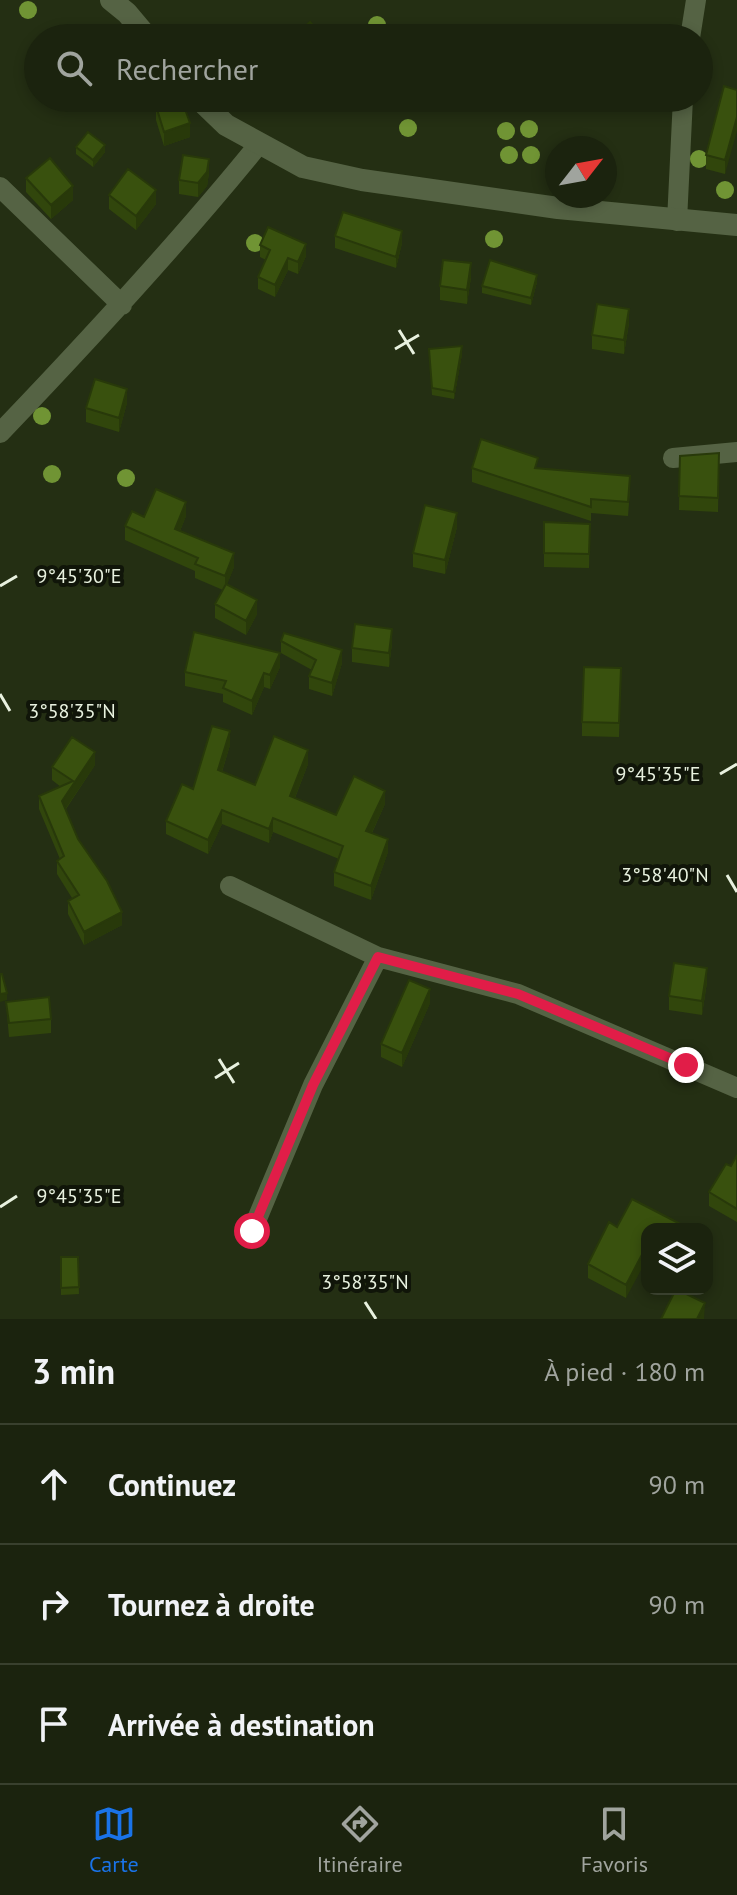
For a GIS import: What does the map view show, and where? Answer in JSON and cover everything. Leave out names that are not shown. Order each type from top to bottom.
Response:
[{"type":"main road","points":[[111,0],[136,24]]},
{"type":"main road","points":[[213,112],[226,125],[303,167],[362,180],[558,208],[737,225]]},
{"type":"street","points":[[692,24],[696,0]]},
{"type":"street","points":[[677,221],[682,112]]},
{"type":"street","points":[[0,433],[122,305],[259,144]]},
{"type":"street","points":[[0,187],[122,305]]},
{"type":"street","points":[[673,458],[737,452]]},
{"type":"street","points":[[230,886],[378,957],[518,994],[737,1088]]},
{"type":"street","points":[[252,1231],[313,1085],[378,957]]},
{"type":"building","points":[[724,86],[737,90],[737,117],[725,160],[706,155]]},
{"type":"building","points":[[158,112],[186,112],[190,123],[164,132]]},
{"type":"building","points":[[88,132],[105,145],[93,160],[76,147]]},
{"type":"building","points":[[183,155],[209,159],[207,172],[198,183],[179,180]]},
{"type":"building","points":[[50,158],[73,186],[51,205],[26,178]]},
{"type":"building","points":[[128,169],[156,190],[136,216],[109,195]]},
{"type":"building","points":[[343,212],[402,231],[396,257],[335,236]]},
{"type":"building","points":[[268,227],[306,244],[298,262],[288,258],[275,285],[258,277],[270,250],[260,245]]},
{"type":"building","points":[[443,260],[471,263],[467,290],[440,286]]},
{"type":"building","points":[[490,260],[537,275],[531,298],[482,286]]},
{"type":"building","points":[[597,304],[629,309],[624,340],[592,335]]},
{"type":"building","points":[[462,346],[454,392],[432,388],[429,349]]},
{"type":"building","points":[[95,379],[127,389],[119,418],[86,408]]},
{"type":"building","points":[[481,439],[538,458],[535,468],[630,476],[628,502],[591,499],[591,507],[472,468]]},
{"type":"building","points":[[719,453],[718,498],[679,496],[680,456]]},
{"type":"building","points":[[156,489],[186,502],[175,529],[234,553],[225,576],[195,564],[198,558],[125,526],[132,511],[144,517]]},
{"type":"building","points":[[425,505],[457,513],[445,560],[413,553]]},
{"type":"building","points":[[544,522],[590,524],[589,554],[544,553]]},
{"type":"building","points":[[226,584],[257,600],[246,621],[215,604]]},
{"type":"building","points":[[355,624],[392,629],[389,653],[352,648]]},
{"type":"building","points":[[194,632],[280,653],[270,675],[264,673],[252,701],[223,688],[226,681],[185,672]]},
{"type":"building","points":[[284,633],[342,650],[332,683],[309,676],[316,660],[281,641]]},
{"type":"building","points":[[584,667],[621,668],[619,723],[582,722]]},
{"type":"building","points":[[212,726],[230,731],[218,770],[255,785],[274,736],[308,750],[290,796],[336,815],[354,776],[385,791],[366,831],[388,839],[371,886],[334,872],[343,846],[273,818],[269,829],[222,810],[208,840],[166,821],[182,784],[193,789]]},
{"type":"building","points":[[72,737],[95,752],[62,801],[78,839],[107,881],[122,912],[84,932],[68,901],[79,895],[57,861],[64,856],[39,796],[73,781],[52,767]]},
{"type":"building","points":[[674,963],[707,968],[702,1001],[669,996]]},
{"type":"building","points":[[2,974],[7,993],[0,994]]},
{"type":"building","points":[[409,980],[430,989],[402,1053],[381,1044]]},
{"type":"building","points":[[49,997],[51,1019],[9,1023],[6,1002]]},
{"type":"building","points":[[737,1155],[737,1209],[709,1192],[726,1164],[731,1166]]},
{"type":"building","points":[[632,1199],[678,1223],[641,1223],[641,1256],[626,1285],[588,1264],[609,1222],[617,1227]]},
{"type":"building","points":[[61,1257],[78,1257],[79,1287],[61,1288]]},
{"type":"building","points":[[673,1295],[688,1295],[705,1303],[697,1319],[661,1319]]},
{"type":"route","points":[[252,1231],[313,1085],[378,957],[518,994],[686,1065]]}]
